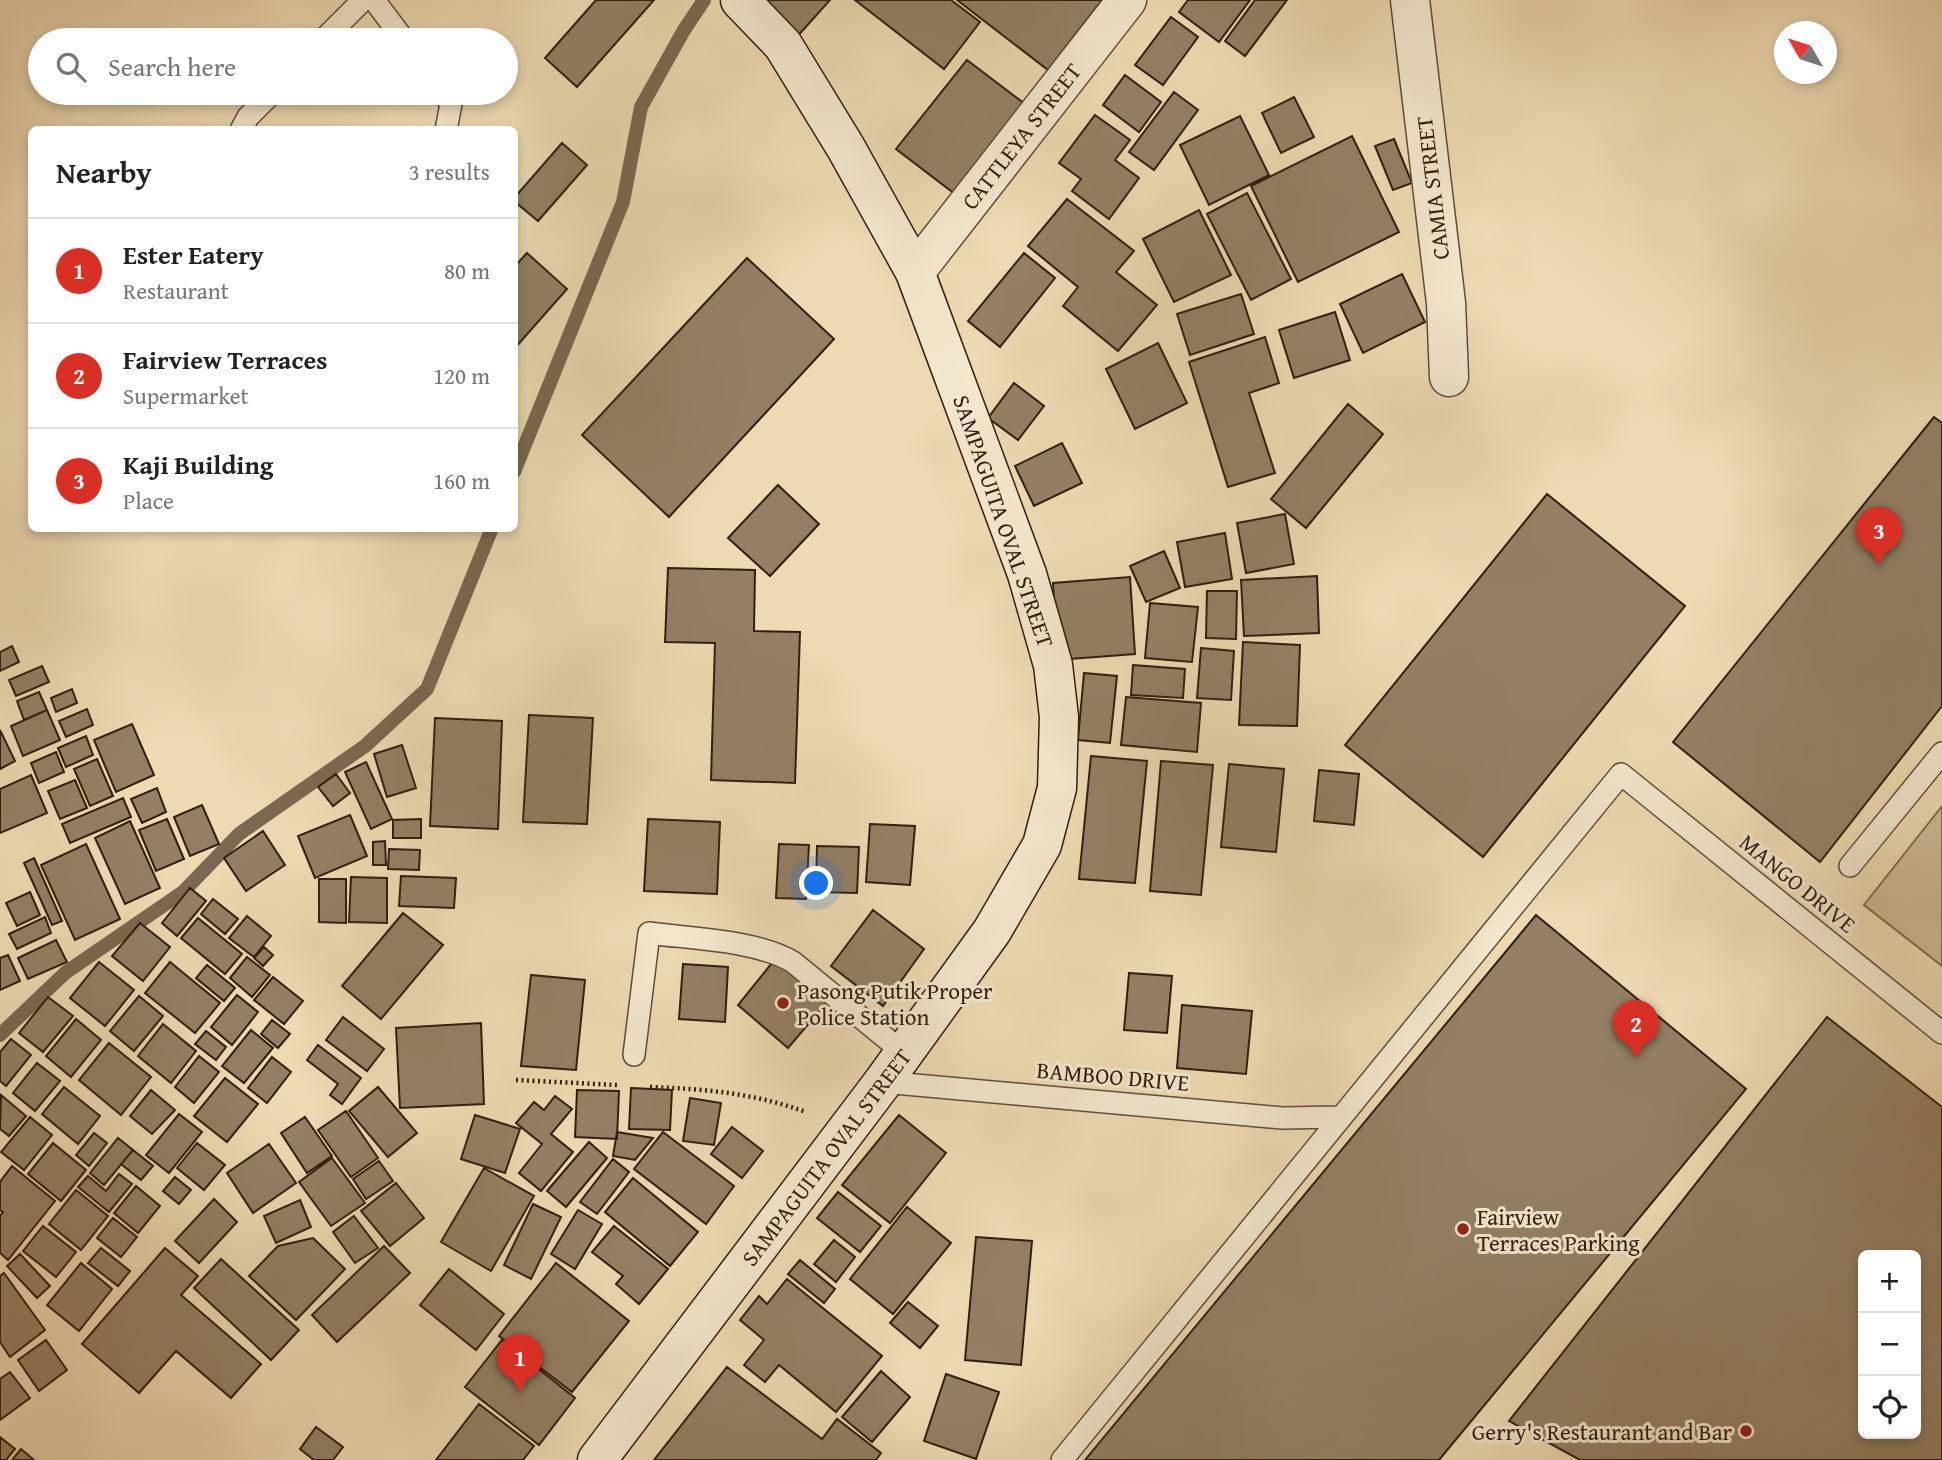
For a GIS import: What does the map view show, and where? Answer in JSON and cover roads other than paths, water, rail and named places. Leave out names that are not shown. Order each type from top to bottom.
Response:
[{"type":"street","name":"SAMPAGUITA OVAL STREET","points":[[597,1460],[894,1068],[992,931],[1042,845],[1057,788],[1059,717],[1053,665],[1027,574],[915,272],[846,148],[783,45],[740,0]]},
{"type":"street","name":"CATTLEYA STREET","points":[[915,272],[1127,0]]},
{"type":"street","name":"CAMIA STREET","points":[[1410,0],[1446,303],[1449,377]]},
{"type":"lane","points":[[335,28],[363,0]]},
{"type":"lane","points":[[374,0],[395,28]]},
{"type":"lane","points":[[243,126],[260,105]]},
{"type":"lane","points":[[447,126],[450,105]]},
{"type":"lane","points":[[1850,866],[1942,753]]},
{"type":"lane","name":"MANGO DRIVE","points":[[1339,1117],[1621,774],[1942,1032]]},
{"type":"lane","points":[[634,1055],[649,933],[780,954],[793,962],[894,1068]]},
{"type":"lane","name":"BAMBOO DRIVE","points":[[894,1068],[1282,1118],[1339,1117]]},
{"type":"lane","points":[[1062,1460],[1339,1117]]},
{"type":"waterway","points":[[518,462],[623,202],[641,107],[704,0]]},
{"type":"waterway","points":[[0,1035],[65,973],[183,892],[239,834],[365,746],[427,689],[490,532]]},
{"type":"place","name":"Kaji Building","points":[[1879,565]]},
{"type":"place","name":"Pasong Putik Proper Police Station","points":[[783,1003]]},
{"type":"place","name":"Fairview Terraces","points":[[1636,1058]]},
{"type":"place","name":"Fairview Terraces Parking","points":[[1463,1229]]},
{"type":"place","name":"Ester Eatery","points":[[520,1392]]},
{"type":"place","name":"Gerry's Restaurant and Bar","points":[[1746,1431]]}]
